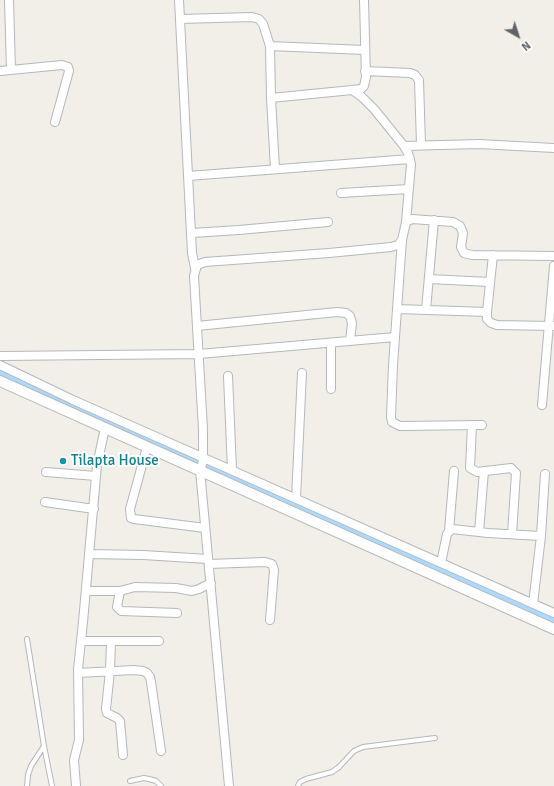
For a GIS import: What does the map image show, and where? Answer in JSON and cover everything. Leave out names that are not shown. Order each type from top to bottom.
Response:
[{"type":"street","points":[[9,0],[11,70]]},
{"type":"street","points":[[178,0],[192,253],[195,268],[194,276],[203,429],[202,464],[205,528],[211,583],[221,714],[229,786]]},
{"type":"street","points":[[271,98],[361,89],[364,86],[364,0]]},
{"type":"street","points":[[180,18],[252,17],[259,19],[263,24],[270,46],[275,169]]},
{"type":"street","points":[[270,46],[365,50]]},
{"type":"street","points":[[0,71],[62,65],[68,67],[69,71],[55,122]]},
{"type":"street","points":[[365,71],[410,73],[415,75],[419,80],[421,145]]},
{"type":"street","points":[[352,90],[366,101],[404,146],[411,164],[406,222],[402,240],[395,337],[392,422],[400,426],[482,425]]},
{"type":"street","points":[[404,146],[478,144],[554,148]]},
{"type":"street","points":[[188,176],[410,159]]},
{"type":"street","points":[[341,193],[409,189]]},
{"type":"street","points":[[406,222],[412,219],[453,222],[460,226],[463,234],[461,247],[464,253],[472,255],[554,256]]},
{"type":"street","points":[[426,310],[434,220]]},
{"type":"street","points":[[192,233],[328,222]]},
{"type":"street","points":[[195,268],[200,263],[205,262],[391,247],[398,245],[402,240]]},
{"type":"street","points":[[493,256],[487,312],[487,318],[491,323],[497,325],[551,326]]},
{"type":"street","points":[[542,404],[551,326],[554,266]]},
{"type":"street","points":[[429,279],[490,282]]},
{"type":"street","points":[[397,309],[487,312]]},
{"type":"street","points":[[197,326],[337,312],[346,313],[350,316],[352,323],[350,341]]},
{"type":"street","points":[[0,356],[199,354],[395,337]]},
{"type":"street","points":[[331,343],[331,389]]},
{"type":"street","points":[[0,365],[202,464],[554,629]]},
{"type":"street","points":[[296,498],[302,373]]},
{"type":"street","points":[[228,376],[232,470]]},
{"type":"street","points":[[0,381],[147,447],[202,464],[232,470],[554,613]]},
{"type":"street","points":[[472,425],[470,468],[477,472],[511,468],[516,473],[512,534]]},
{"type":"street","points":[[76,786],[74,760],[79,740],[78,673],[96,476],[105,428]]},
{"type":"street","points":[[147,447],[130,509],[131,518],[205,528]]},
{"type":"street","points":[[479,532],[484,471]]},
{"type":"street","points":[[46,472],[96,476]]},
{"type":"street","points":[[442,563],[445,540],[449,531],[454,472]]},
{"type":"street","points":[[533,604],[541,536],[545,474]]},
{"type":"street","points":[[45,502],[94,509]]},
{"type":"street","points":[[449,531],[452,529],[541,536]]},
{"type":"street","points":[[90,554],[209,561],[265,562],[272,564],[274,570],[270,620]]},
{"type":"street","points":[[86,591],[120,591],[135,587],[176,588],[192,591],[200,589],[211,583]]},
{"type":"street","points":[[120,591],[117,607],[121,611],[177,613]]},
{"type":"street","points":[[81,641],[159,641]]},
{"type":"street","points":[[111,641],[106,709],[107,713],[120,721],[123,755]]},
{"type":"street","points":[[78,673],[110,670],[143,671],[150,677],[160,751]]},
{"type":"lane","points":[[27,639],[52,786]]},
{"type":"lane","points":[[298,786],[300,782],[306,779],[332,772],[354,752],[363,747],[435,738]]},
{"type":"lane","points":[[27,786],[31,766],[44,746]]},
{"type":"lane","points":[[130,781],[144,778],[156,782],[161,786]]},
{"type":"waterway","points":[[0,373],[554,619]]},
{"type":"place","name":"Tilapta House","points":[[63,461]]}]
